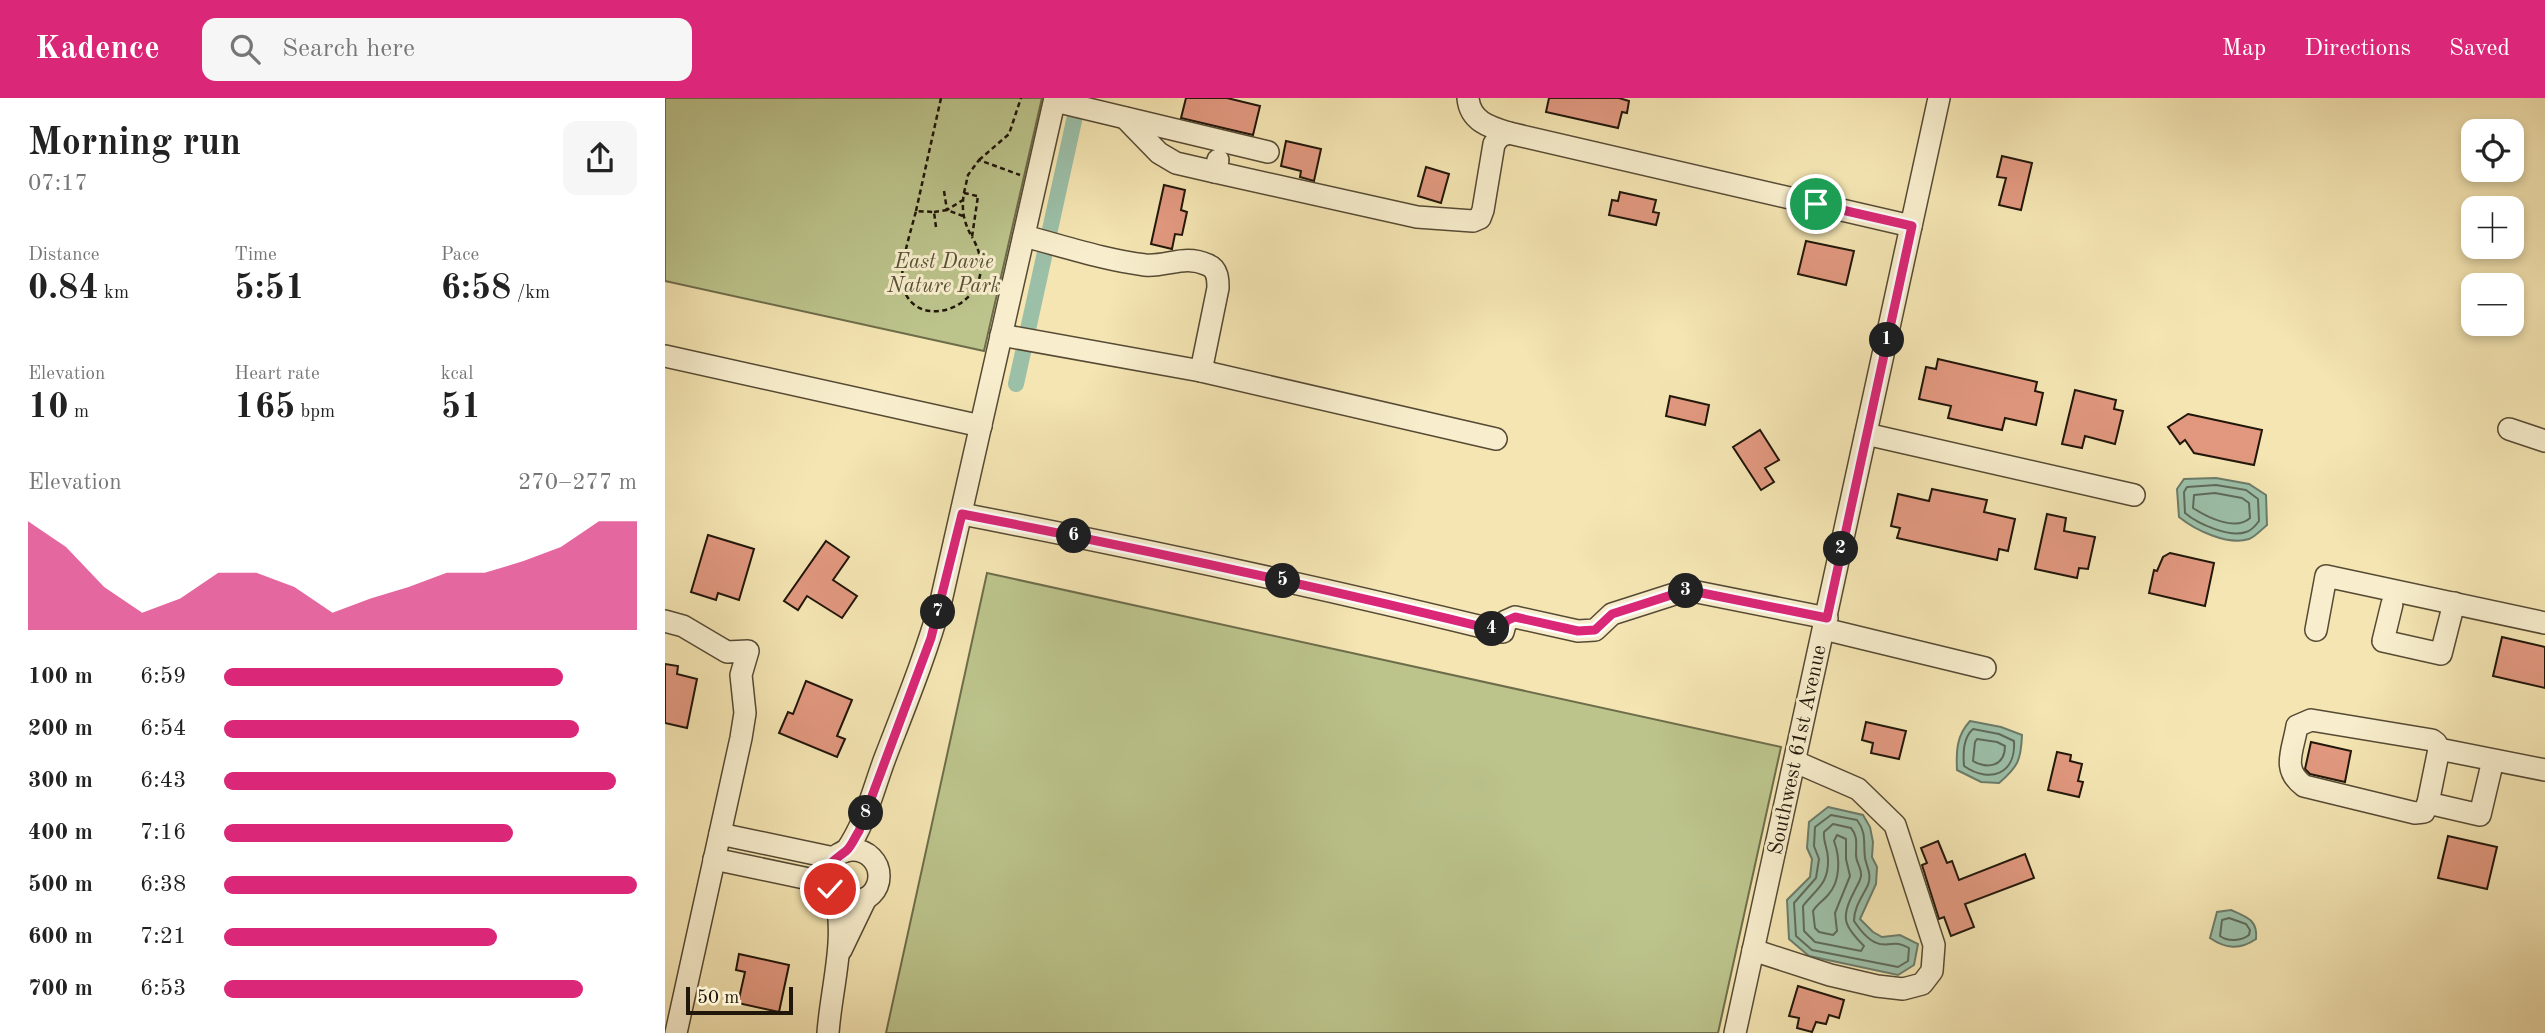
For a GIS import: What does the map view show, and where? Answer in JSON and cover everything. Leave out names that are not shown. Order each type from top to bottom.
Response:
[{"type":"street","points":[[1468,98],[1468,104],[1476,119],[1509,133],[1912,226]]},
{"type":"street","name":"Southwest 61st Avenue","points":[[1735,1033],[1939,98]]},
{"type":"street","points":[[828,1033],[837,959],[838,907],[828,870],[859,831],[931,638],[981,426],[1037,240],[1055,99],[1268,152]]},
{"type":"street","points":[[1125,118],[1159,153],[1176,163],[1417,217],[1473,221],[1481,218],[1494,144],[1500,136],[1509,133]]},
{"type":"street","points":[[1215,172],[1222,141]]},
{"type":"street","points":[[1037,240],[1134,263],[1150,265],[1184,259],[1209,265],[1218,278],[1218,288],[1201,371]]},
{"type":"street","points":[[1006,336],[1201,371],[1496,439]]},
{"type":"street","points":[[665,356],[981,426]]},
{"type":"street","points":[[2509,429],[2545,440]]},
{"type":"street","points":[[1866,434],[2134,495]]},
{"type":"street","points":[[962,514],[1103,542],[1503,632],[1506,621],[1515,617],[1578,631],[1595,630],[1612,614],[1687,590],[1985,668]]},
{"type":"street","points":[[2316,630],[2326,576],[2545,623]]},
{"type":"street","points":[[2392,604],[2383,641],[2441,654],[2454,603]]},
{"type":"street","points":[[665,621],[683,626],[727,652],[748,651],[741,675],[745,713],[741,738],[676,1033]]},
{"type":"street","points":[[2311,720],[2432,740],[2439,749],[2424,812],[2415,813],[2304,786],[2294,779],[2290,768],[2297,726],[2311,720]]},
{"type":"street","points":[[2439,749],[2545,769]]},
{"type":"street","points":[[2428,803],[2480,815],[2493,760]]},
{"type":"street","points":[[1753,950],[1830,975],[1877,986],[1903,989],[1922,984],[1932,971],[1934,945],[1895,825],[1858,789],[1795,762]]},
{"type":"street","points":[[837,959],[866,898],[877,885],[879,876],[871,848],[874,792]]},
{"type":"street","points":[[720,834],[840,854],[856,850],[873,860]]},
{"type":"street","points":[[715,859],[831,889],[844,900],[855,902],[866,898]]},
{"type":"path","points":[[941,98],[902,281],[906,294],[919,306],[932,311],[946,311],[960,305],[975,291],[981,278],[979,254],[963,216],[964,193],[971,169],[1009,134],[1021,98]]},
{"type":"path","points":[[979,160],[1023,176]]},
{"type":"path","points":[[944,191],[947,210]]},
{"type":"path","points":[[964,193],[977,196],[972,237]]},
{"type":"path","points":[[916,211],[947,210],[963,200]]},
{"type":"path","points":[[947,210],[963,216]]},
{"type":"path","points":[[934,212],[936,227]]},
{"type":"green space","name":"East Davie Nature Park","points":[[665,98],[1042,98],[984,351],[665,281]]},
{"type":"green space","points":[[987,573],[1781,747],[1718,1033],[886,1033]]},
{"type":"water","points":[[2216,478],[2249,484],[2266,495],[2267,525],[2251,538],[2241,541],[2222,539],[2203,532],[2179,517],[2177,489],[2184,479]]},
{"type":"water","points":[[1970,721],[2001,727],[2022,735],[2017,762],[1999,783],[1981,782],[1957,770],[1958,743]]},
{"type":"water","points":[[1828,807],[1863,815],[1870,827],[1872,857],[1877,867],[1876,884],[1860,919],[1882,937],[1900,935],[1918,944],[1914,965],[1898,975],[1809,956],[1789,939],[1787,900],[1810,877],[1812,859],[1807,848],[1809,822]]},
{"type":"water","points":[[2231,910],[2253,923],[2256,939],[2233,947],[2210,938],[2217,912]]},
{"type":"building","points":[[1186,98],[1227,98],[1260,106],[1253,135],[1181,118]]},
{"type":"building","points":[[1549,98],[1619,98],[1629,101],[1627,113],[1622,112],[1618,128],[1546,112]]},
{"type":"building","points":[[1286,141],[1321,149],[1314,181],[1300,177],[1301,171],[1281,166]]},
{"type":"building","points":[[2002,156],[2032,163],[2021,210],[1999,205],[2006,178],[1997,177]]},
{"type":"building","points":[[1426,167],[1449,174],[1441,203],[1418,196]]},
{"type":"building","points":[[1164,185],[1185,190],[1181,210],[1187,212],[1182,235],[1175,234],[1172,249],[1151,244]]},
{"type":"building","points":[[1620,192],[1656,200],[1653,212],[1659,213],[1656,225],[1609,215],[1612,200],[1618,201]]},
{"type":"building","points":[[1806,241],[1854,251],[1846,285],[1798,274]]},
{"type":"building","points":[[1938,359],[2037,382],[2035,391],[2043,393],[2036,425],[2005,418],[2002,430],[1983,426],[1948,418],[1951,406],[1919,399],[1926,367],[1936,369]]},
{"type":"building","points":[[2075,390],[2116,400],[2114,409],[2123,411],[2115,444],[2085,436],[2082,448],[2062,444]]},
{"type":"building","points":[[1670,396],[1709,405],[1705,425],[1666,416]]},
{"type":"building","points":[[2188,414],[2262,430],[2254,465],[2194,453],[2185,440],[2180,444],[2168,427]]},
{"type":"building","points":[[1760,430],[1779,460],[1765,468],[1774,482],[1761,490],[1733,447]]},
{"type":"building","points":[[1932,489],[1987,500],[1984,512],[2015,519],[2008,551],[1999,549],[1997,560],[1897,538],[1900,528],[1891,526],[1898,494],[1929,501]]},
{"type":"building","points":[[2047,514],[2066,518],[2064,531],[2095,537],[2088,569],[2079,568],[2077,578],[2035,569]]},
{"type":"building","points":[[708,535],[754,549],[739,600],[718,593],[716,600],[691,592]]},
{"type":"building","points":[[826,541],[849,557],[833,580],[857,596],[842,618],[807,596],[798,610],[784,601]]},
{"type":"building","points":[[2170,553],[2214,563],[2205,606],[2149,593],[2154,570],[2157,571],[2163,557]]},
{"type":"building","points":[[2502,637],[2545,647],[2545,688],[2493,676]]},
{"type":"building","points":[[665,664],[678,666],[677,674],[697,679],[687,728],[665,723]]},
{"type":"building","points":[[806,681],[852,700],[837,736],[845,739],[837,757],[779,733],[788,712],[793,714]]},
{"type":"building","points":[[1866,722],[1906,731],[1899,759],[1871,753],[1873,743],[1862,740]]},
{"type":"building","points":[[2311,742],[2351,751],[2345,782],[2310,774],[2305,769]]},
{"type":"building","points":[[2057,752],[2071,755],[2070,761],[2082,764],[2078,781],[2083,782],[2079,797],[2048,790]]},
{"type":"building","points":[[2448,836],[2497,847],[2487,889],[2438,878]]},
{"type":"building","points":[[1938,841],[1947,863],[1952,861],[1959,880],[2025,854],[2034,878],[1965,904],[1974,927],[1951,936],[1944,917],[1939,919],[1922,865],[1927,863],[1921,848]]},
{"type":"building","points":[[739,954],[789,965],[779,1012],[738,1003],[745,972],[736,970]]},
{"type":"building","points":[[1798,986],[1844,1000],[1839,1018],[1829,1015],[1826,1024],[1816,1022],[1812,1032],[1797,1028],[1799,1018],[1789,1016]]},
{"type":"waterway","points":[[1016,384],[1079,98]]},
{"type":"route","points":[[830,889],[827,876],[830,863],[846,851],[859,831],[916,682],[931,638],[962,514],[1090,539],[1503,632],[1506,621],[1515,617],[1578,631],[1595,630],[1612,614],[1687,590],[1827,618],[1912,226],[1816,204]]}]
